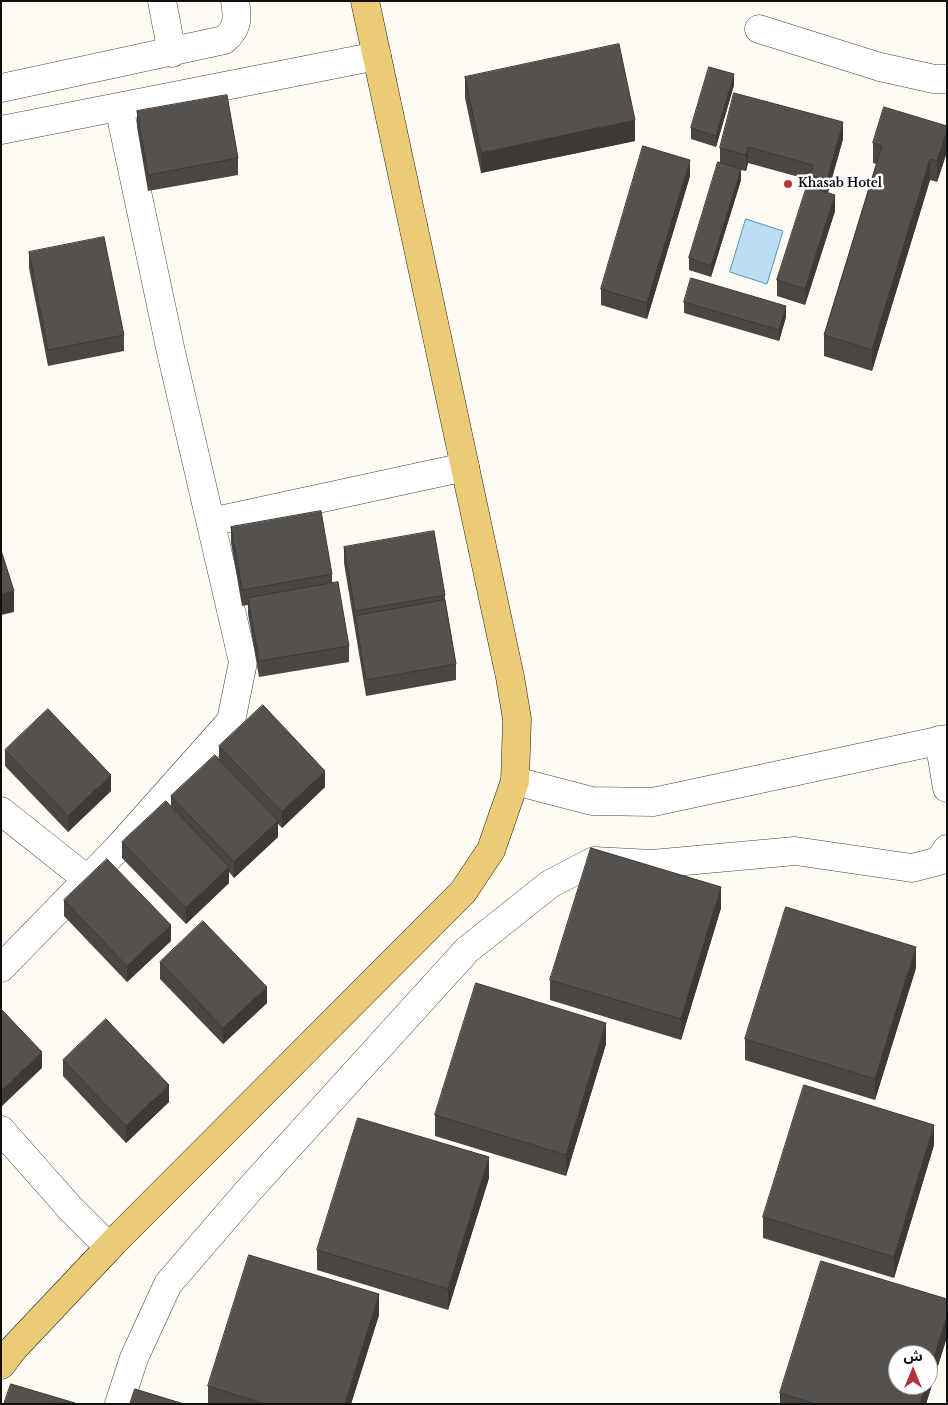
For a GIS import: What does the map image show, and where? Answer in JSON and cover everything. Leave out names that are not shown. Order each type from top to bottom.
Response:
[{"type":"main road","points":[[1,1365],[14,1348],[109,1247],[463,892],[491,850],[515,781],[517,719],[365,1]]},
{"type":"street","points":[[162,1],[172,53]]},
{"type":"street","points":[[1,88],[172,53],[224,40],[236,26],[238,17],[234,1]]},
{"type":"street","points":[[759,29],[880,67],[934,79],[947,79]]},
{"type":"street","points":[[1,130],[377,56]]},
{"type":"street","points":[[1,968],[88,880],[231,721],[243,662],[171,352],[119,107]]},
{"type":"street","points":[[211,522],[465,467]]},
{"type":"street","points":[[515,781],[592,801],[653,802],[943,740],[947,788]]},
{"type":"street","points":[[1,811],[88,880]]},
{"type":"street","points":[[120,1404],[134,1358],[168,1284],[249,1190],[466,950],[550,884],[594,861],[652,864],[795,851],[912,868],[939,861],[947,849]]},
{"type":"street","points":[[1,1130],[70,1208],[109,1247]]},
{"type":"water","points":[[746,219],[783,231],[767,284],[730,272]]},
{"type":"building","points":[[619,44],[635,120],[481,153],[465,77]]},
{"type":"building","points":[[709,67],[734,74],[716,136],[691,128]]},
{"type":"building","points":[[734,93],[843,122],[827,180],[810,175],[813,165],[748,147],[746,155],[720,148]]},
{"type":"building","points":[[227,95],[238,158],[148,175],[137,111]]},
{"type":"building","points":[[884,107],[947,126],[947,131],[937,161],[930,159],[872,350],[824,335],[882,146],[873,143]]},
{"type":"building","points":[[643,146],[690,160],[647,303],[601,289]]},
{"type":"building","points":[[718,162],[741,169],[711,266],[689,258]]},
{"type":"building","points":[[807,186],[835,195],[805,289],[777,280]]},
{"type":"building","points":[[104,237],[124,335],[48,350],[29,252]]},
{"type":"building","points":[[691,278],[786,306],[779,330],[684,302]]},
{"type":"building","points":[[321,511],[332,574],[242,590],[231,527]]},
{"type":"building","points":[[434,531],[445,595],[355,611],[344,547]]},
{"type":"building","points":[[1,550],[14,591],[1,594]]},
{"type":"building","points":[[338,582],[349,646],[259,661],[248,598]]},
{"type":"building","points":[[445,600],[456,664],[366,680],[355,616]]},
{"type":"building","points":[[263,705],[325,771],[282,812],[219,746]]},
{"type":"building","points":[[48,709],[111,775],[68,816],[5,750]]},
{"type":"building","points":[[215,755],[278,821],[234,862],[171,796]]},
{"type":"building","points":[[166,801],[229,867],[186,908],[122,842]]},
{"type":"building","points":[[591,848],[721,887],[681,1019],[550,980]]},
{"type":"building","points":[[107,859],[171,925],[127,966],[64,900]]},
{"type":"building","points":[[786,907],[916,947],[875,1079],[745,1039]]},
{"type":"building","points":[[203,921],[267,987],[223,1028],[160,962]]},
{"type":"building","points":[[476,983],[606,1023],[566,1155],[435,1115]]},
{"type":"building","points":[[1,1009],[42,1052],[1,1091]]},
{"type":"building","points":[[106,1019],[169,1085],[126,1126],[63,1060]]},
{"type":"building","points":[[804,1085],[934,1125],[894,1257],[763,1217]]},
{"type":"building","points":[[358,1118],[489,1157],[448,1289],[317,1250]]},
{"type":"building","points":[[249,1255],[379,1294],[345,1404],[265,1404],[208,1386]]},
{"type":"building","points":[[821,1261],[947,1299],[947,1316],[938,1345],[888,1345],[888,1395],[923,1395],[920,1404],[816,1404],[780,1393]]},
{"type":"building","points":[[11,1384],[75,1403],[4,1404]]},
{"type":"building","points":[[135,1389],[184,1404],[130,1404]]},
{"type":"place","name":"Khasab Hotel","points":[[788,184]]}]
